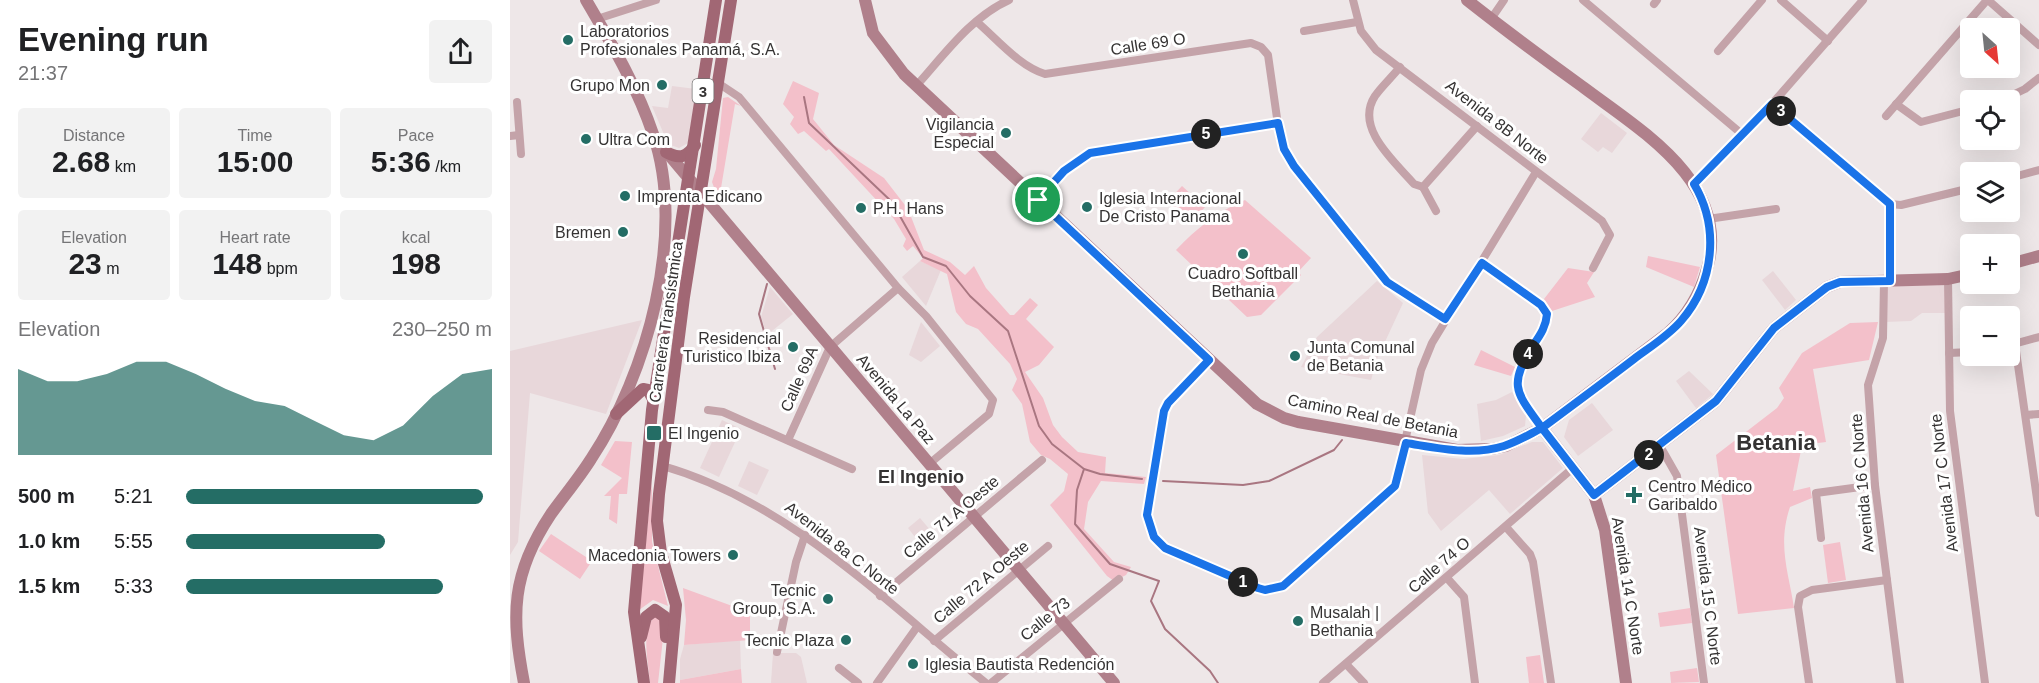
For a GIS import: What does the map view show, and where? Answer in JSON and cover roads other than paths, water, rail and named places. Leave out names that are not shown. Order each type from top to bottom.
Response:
[{"type":"main road","name":"Carretera Transístmica","points":[[644,683],[634,612],[654,401],[690,181],[716,0]]},
{"type":"main road","name":"Carretera Transístmica","points":[[669,683],[676,605],[661,553],[657,521],[700,193],[731,0]]},
{"type":"main road","points":[[666,152],[676,157],[684,156],[691,152],[696,141]]},
{"type":"main road","points":[[616,414],[643,389],[648,390],[654,401]]},
{"type":"main road","points":[[639,653],[645,616],[659,611],[665,616],[667,625],[662,663],[665,683]]},
{"type":"street","points":[[524,683],[516,638],[516,609],[526,557],[552,513],[591,459],[616,414],[650,323],[662,272],[664,209],[654,136],[626,69],[586,0]]},
{"type":"street","points":[[597,20],[656,0]]},
{"type":"street","name":"Camino Real de Betania","points":[[865,0],[873,33],[881,47],[917,85],[1257,404],[1284,418],[1406,443],[1457,450],[1492,449],[1506,446],[1542,428],[1681,322],[1702,286],[1710,261],[1708,219],[1694,184],[1668,153],[1467,0]]},
{"type":"street","points":[[917,85],[976,22],[1009,0]]},
{"type":"street","name":"Avenida 8B Norte","points":[[1353,0],[1357,22],[1369,44],[1605,225],[1610,236],[1593,268]]},
{"type":"street","points":[[1491,19],[1504,0]]},
{"type":"street","points":[[1583,0],[1743,135]]},
{"type":"street","points":[[1718,51],[1762,0]]},
{"type":"street","points":[[1781,0],[1828,41]]},
{"type":"street","points":[[1694,184],[1772,104],[1863,0]]},
{"type":"street","points":[[1886,116],[1988,0],[2039,45]]},
{"type":"street","name":"Calle 69 O","points":[[976,22],[1018,58],[1033,69],[1045,74],[1257,44],[1268,55],[1278,123]]},
{"type":"street","points":[[1304,31],[1357,22]]},
{"type":"street","points":[[1400,68],[1374,96],[1369,119],[1376,139],[1414,184],[1423,187],[1436,211]]},
{"type":"street","points":[[2020,91],[2039,78]]},
{"type":"street","points":[[718,83],[739,97],[987,391],[993,407],[989,414],[930,464]]},
{"type":"street","points":[[517,102],[515,135],[521,154]]},
{"type":"street","points":[[1772,104],[1890,204],[1901,205],[1960,191]]},
{"type":"street","points":[[1896,104],[1921,122],[1960,112]]},
{"type":"street","points":[[1038,200],[1064,171],[1090,153],[1278,123],[1284,149],[1294,166],[1387,282],[1445,319]]},
{"type":"street","points":[[1423,187],[1477,126]]},
{"type":"street","name":"Avenida La Paz","points":[[654,136],[1114,683]]},
{"type":"street","points":[[2020,175],[2039,170]]},
{"type":"street","points":[[1209,360],[1168,403],[1164,411],[1147,515],[1154,537],[1165,548],[1258,588],[1265,590],[1288,584],[1395,486],[1421,370],[1445,319],[1482,263],[1536,172]]},
{"type":"street","name":"Avenida 16 C Norte","points":[[1890,204],[1883,338],[1868,385],[1875,485],[1900,683]]},
{"type":"street","points":[[1708,219],[1776,209]]},
{"type":"street","points":[[2020,261],[2039,256]]},
{"type":"street","points":[[1482,263],[1541,305],[1547,314],[1546,324],[1526,358],[1516,385],[1521,399],[1594,495],[1716,401],[1774,328],[1827,287],[1840,282],[1948,279],[1960,276]]},
{"type":"street","name":"Avenida 17 C Norte","points":[[1948,279],[1950,411],[1955,466],[1985,683]]},
{"type":"street","name":"Calle 69A","points":[[788,440],[830,347],[898,288]]},
{"type":"street","points":[[2020,342],[2039,337]]},
{"type":"street","points":[[1949,353],[1960,352]]},
{"type":"street","points":[[2017,366],[2039,513]]},
{"type":"street","points":[[708,410],[723,412],[852,469]]},
{"type":"street","points":[[2026,416],[2039,414]]},
{"type":"street","name":"Avenida 15 C Norte","points":[[1660,446],[1677,476],[1704,683]]},
{"type":"street","name":"Calle 71 A Oeste","points":[[880,596],[1042,460]]},
{"type":"street","name":"Avenida 8a C Norte","points":[[663,466],[745,498],[805,535],[986,683]]},
{"type":"street","name":"Calle 74 O","points":[[1323,683],[1448,578],[1573,468]]},
{"type":"street","points":[[1821,537],[1816,493],[1875,485]]},
{"type":"street","name":"Avenida 14 C Norte","points":[[1594,495],[1605,530],[1626,683]]},
{"type":"street","points":[[1506,527],[1530,554],[1533,562],[1551,683]]},
{"type":"street","points":[[777,652],[796,562],[805,535]]},
{"type":"street","name":"Calle 72 A Oeste","points":[[934,641],[1048,546]]},
{"type":"street","points":[[1448,578],[1464,597],[1475,683]]},
{"type":"street","name":"Calle 73","points":[[991,683],[1119,579]]},
{"type":"street","points":[[1809,683],[1798,607],[1800,596],[1812,590],[1887,580]]},
{"type":"street","points":[[877,683],[917,627]]},
{"type":"street","points":[[1346,664],[1364,683]]},
{"type":"street","points":[[839,668],[858,683]]},
{"type":"waterway","points":[[804,97],[809,123],[892,202],[923,257],[946,266],[970,296],[1008,331],[1039,426],[1052,444],[1084,469],[1077,490],[1075,524],[1110,564],[1159,581],[1151,601],[1165,629],[1210,671],[1218,683]]},
{"type":"waterway","points":[[767,284],[759,314],[775,369]]},
{"type":"waterway","points":[[1163,481],[1243,485],[1269,481],[1334,450],[1342,440]]},
{"type":"waterway","points":[[1084,469],[1100,474],[1142,479]]},
{"type":"place","name":"Laboratorios Profesionales Panamá, S.A.","points":[[568,40]]},
{"type":"place","name":"Grupo Mon","points":[[662,85]]},
{"type":"place","name":"Vigilancia Especial","points":[[1006,133]]},
{"type":"place","name":"Ultra Com","points":[[586,139]]},
{"type":"place","name":"Imprenta Edicano","points":[[625,196]]},
{"type":"place","name":"Iglesia Internacional De Cristo Panama","points":[[1087,207]]},
{"type":"place","name":"P.H. Hans","points":[[861,208]]},
{"type":"place","name":"Bremen","points":[[623,232]]},
{"type":"place","name":"Cuadro Softball Bethania","points":[[1243,254]]},
{"type":"place","name":"Residencial Turistico Ibiza","points":[[793,347]]},
{"type":"place","name":"Junta Comunal de Betania","points":[[1295,356]]},
{"type":"place","name":"El Ingenio","points":[[654,433]]},
{"type":"place","name":"Centro Médico Garibaldo","points":[[1634,495]]},
{"type":"place","name":"Macedonia Towers","points":[[733,555]]},
{"type":"place","name":"Tecnic Group, S.A.","points":[[828,599]]},
{"type":"place","name":"Musalah | Bethania","points":[[1298,621]]},
{"type":"place","name":"Tecnic Plaza","points":[[846,640]]},
{"type":"place","name":"Iglesia Bautista Redención","points":[[913,664]]},
{"type":"district","name":"Betania","points":[[1776,442]]},
{"type":"district","name":"El Ingenio","points":[[921,477]]}]
